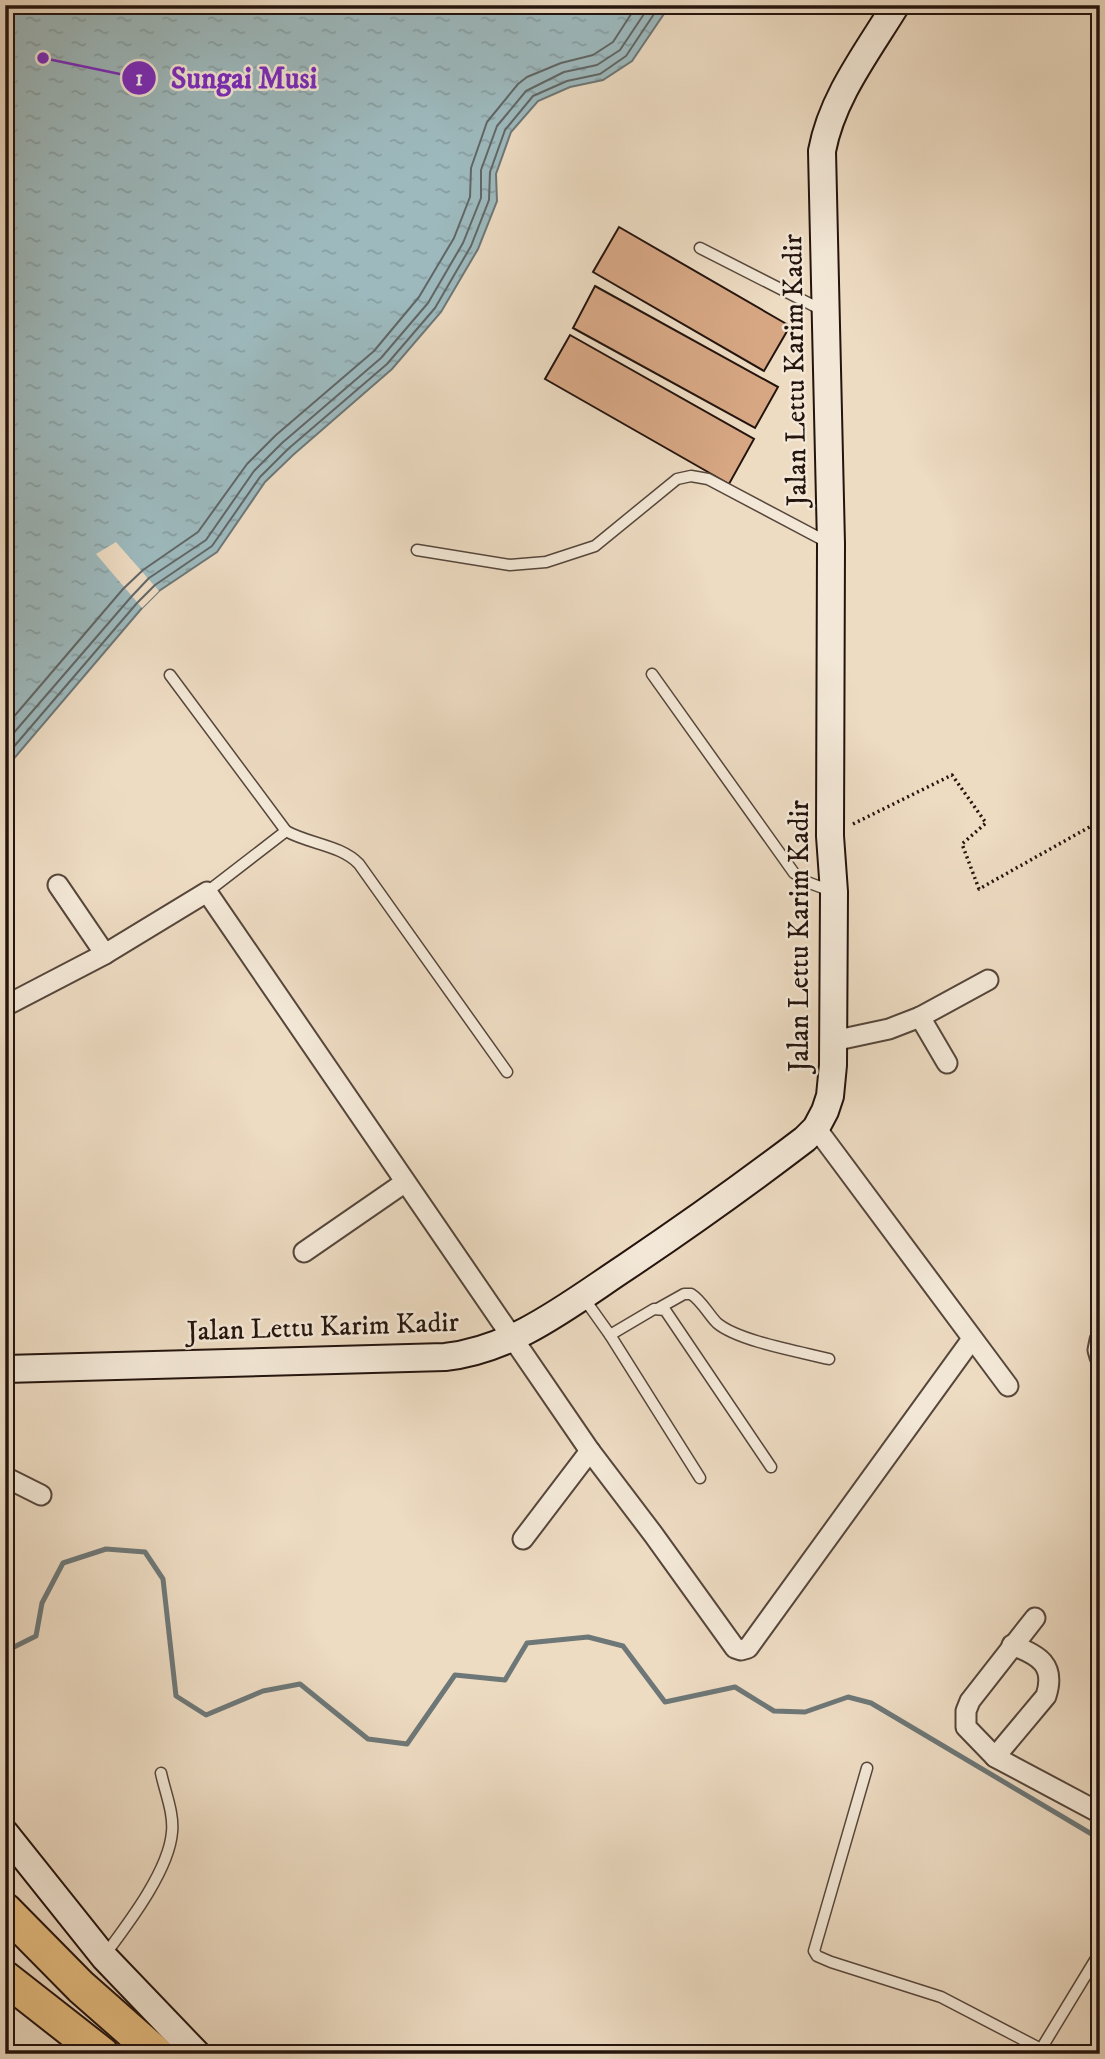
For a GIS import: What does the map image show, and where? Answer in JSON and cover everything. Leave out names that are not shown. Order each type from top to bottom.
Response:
[{"type":"highway","points":[[5,1910],[80,1987],[157,2054]]},
{"type":"highway","points":[[5,1978],[102,2054]]},
{"type":"street","name":"Jalan Lettu Karim Kadir","points":[[6,1370],[445,1357],[466,1354],[513,1339],[582,1296],[719,1204],[816,1128],[830,1096],[834,892],[830,836],[831,544],[822,151],[837,103],[896,5]]},
{"type":"street","points":[[58,885],[105,954]]},
{"type":"street","points":[[5,1006],[105,954],[207,892],[590,1451],[735,1648],[748,1648],[972,1339]]},
{"type":"street","points":[[833,1041],[888,1029],[920,1017],[988,980]]},
{"type":"street","points":[[920,1017],[947,1063]]},
{"type":"street","points":[[816,1128],[1008,1386]]},
{"type":"street","points":[[304,1252],[404,1183]]},
{"type":"street","points":[[1100,1340],[1100,1357]]},
{"type":"street","points":[[523,1539],[590,1451]]},
{"type":"street","points":[[5,1477],[41,1495]]},
{"type":"street","points":[[1035,1618],[970,1701],[966,1711],[966,1727],[995,1756],[1100,1813]]},
{"type":"street","points":[[995,1756],[1046,1696],[1049,1685],[1050,1675],[1046,1667],[1036,1657],[1012,1645]]},
{"type":"street","points":[[5,1833],[104,1957],[197,2054]]},
{"type":"lane","points":[[700,248],[825,312]]},
{"type":"lane","points":[[417,550],[510,565],[546,562],[594,546],[670,484],[691,475],[708,479],[831,544]]},
{"type":"lane","points":[[652,674],[794,873],[807,882],[834,892]]},
{"type":"lane","points":[[170,675],[286,831],[349,855],[359,864],[507,1072]]},
{"type":"lane","points":[[207,892],[286,831]]},
{"type":"lane","points":[[610,1335],[684,1294],[691,1294],[726,1328],[780,1347],[828,1359]]},
{"type":"lane","points":[[582,1296],[610,1335],[700,1478]]},
{"type":"lane","points":[[659,1308],[667,1312],[772,1467]]},
{"type":"lane","points":[[867,1768],[814,1951],[817,1956],[941,1997],[1040,2051],[1100,1952]]},
{"type":"lane","points":[[104,1957],[142,1902],[165,1859],[170,1843],[171,1817],[161,1773]]},
{"type":"path","points":[[830,836],[952,775],[986,822],[962,844],[979,889],[1093,824]]},
{"type":"water","points":[[5,5],[670,5],[632,61],[603,80],[570,87],[538,101],[511,132],[496,174],[497,201],[478,249],[441,312],[392,369],[265,482],[217,552],[159,591],[142,608],[5,769]]},
{"type":"pier","points":[[116,542],[159,591],[142,608],[96,554]]},
{"type":"building","points":[[619,227],[790,326],[764,371],[593,272]]},
{"type":"building","points":[[595,286],[778,387],[755,428],[573,328]]},
{"type":"building","points":[[570,335],[754,439],[729,484],[545,379]]},
{"type":"waterway","points":[[5,1644],[12,1648],[36,1636],[42,1603],[63,1563],[106,1549],[145,1552],[163,1579],[176,1696],[206,1715],[263,1691],[300,1684],[368,1739],[407,1744],[455,1675],[505,1680],[527,1643],[588,1637],[623,1646],[665,1702],[735,1687],[774,1711],[805,1712],[848,1697],[871,1703],[1100,1839]]},
{"type":"waterway","points":[[5,1559],[12,1579],[5,1593]]},
{"type":"place","name":"Sungai Musi","points":[[43,58]]}]
